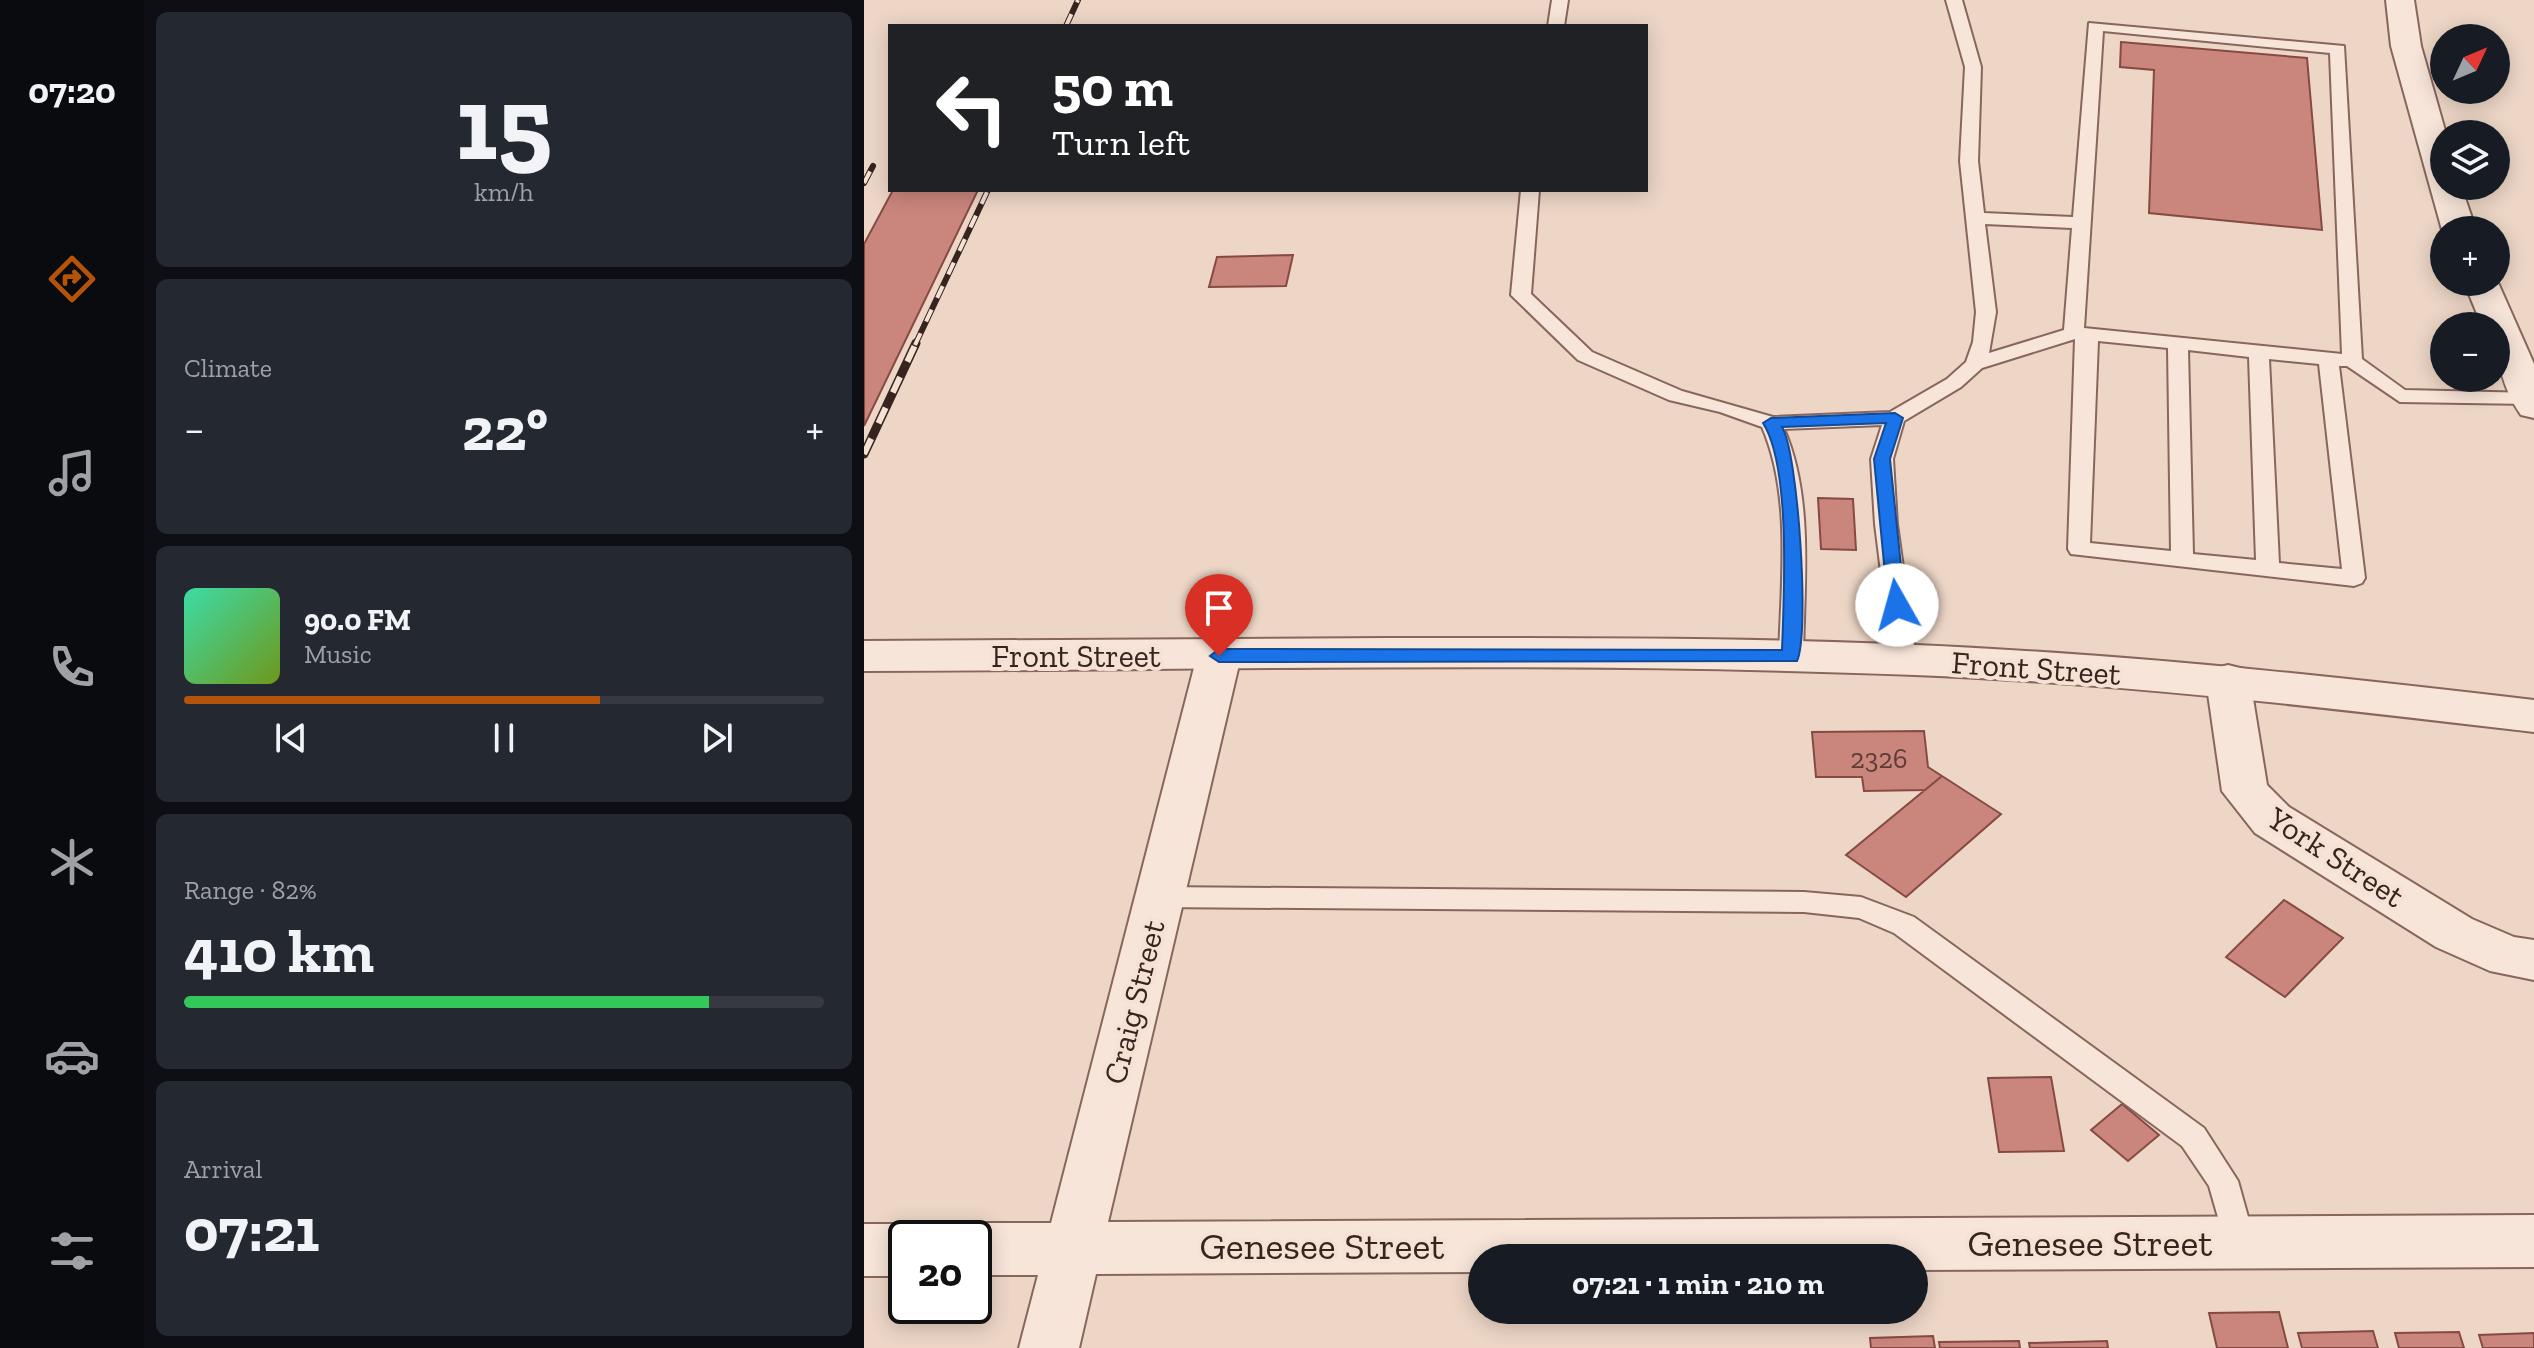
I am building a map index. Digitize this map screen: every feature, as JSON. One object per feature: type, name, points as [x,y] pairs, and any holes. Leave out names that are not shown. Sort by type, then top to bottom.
[{"type":"street","points":[[2400,0],[2406,46],[2430,131]]},
{"type":"street","points":[[2487,296],[2532,402]]},
{"type":"street","name":"Front Street","points":[[864,656],[1791,657],[1904,660],[2228,680],[2534,716]]},
{"type":"street","name":"Craig Street","points":[[1049,1348],[1219,656]]},
{"type":"street","name":"York Street","points":[[2228,680],[2245,791],[2272,820],[2454,933],[2508,957],[2534,960]]},
{"type":"street","name":"Genesee Street","points":[[992,1249],[2534,1241]]},
{"type":"street","points":[[864,1250],[888,1250]]},
{"type":"lane","points":[[1556,24],[1560,0]]},
{"type":"lane","points":[[1954,0],[1973,67],[1969,161],[1973,218],[1986,312],[1983,342],[1975,364]]},
{"type":"lane","points":[[2328,359],[2354,578],[2079,549],[2082,223],[2095,26],[2338,49],[2352,361]]},
{"type":"lane","points":[[1530,192],[1521,295],[1585,356],[1676,396],[1726,407],[1771,423],[1895,418],[1954,383],[1975,364],[2081,334],[2352,361],[2400,396],[2532,402]]},
{"type":"lane","points":[[1973,218],[2082,223]]},
{"type":"lane","points":[[2178,344],[2182,560]]},
{"type":"lane","points":[[2259,353],[2268,569]]},
{"type":"lane","points":[[1895,418],[1882,459],[1886,524],[1904,660]]},
{"type":"lane","points":[[1771,423],[1781,438],[1788,499],[1793,585],[1791,657]]},
{"type":"lane","points":[[1159,897],[1804,902],[1861,908],[1904,925],[2193,1137],[2223,1181],[2239,1242]]},
{"type":"building","points":[[2121,42],[2307,58],[2322,230],[2149,213],[2154,70],[2120,67]]},
{"type":"building","points":[[892,192],[977,192],[864,426],[864,244]]},
{"type":"building","points":[[1293,255],[1286,286],[1209,287],[1217,257]]},
{"type":"building","points":[[1818,498],[1853,499],[1856,550],[1821,549]]},
{"type":"building","points":[[1924,731],[1928,767],[1942,776],[1925,790],[1864,791],[1862,777],[1816,777],[1812,732]]},
{"type":"building","points":[[1942,776],[2001,814],[1906,897],[1846,855]]},
{"type":"building","points":[[2284,900],[2343,938],[2285,997],[2226,957]]},
{"type":"building","points":[[2051,1077],[2064,1151],[1999,1152],[1988,1078]]},
{"type":"building","points":[[2122,1104],[2159,1135],[2128,1161],[2091,1130]]},
{"type":"building","points":[[2279,1312],[2288,1348],[2217,1348],[2209,1313]]},
{"type":"building","points":[[2373,1331],[2378,1348],[2302,1348],[2298,1333]]},
{"type":"building","points":[[2459,1332],[2464,1348],[2399,1348],[2395,1333]]},
{"type":"building","points":[[2534,1333],[2534,1348],[2483,1348],[2479,1335]]},
{"type":"building","points":[[1933,1336],[1935,1348],[1871,1348],[1870,1338]]},
{"type":"building","points":[[2019,1341],[2020,1348],[1940,1348],[1939,1342]]},
{"type":"building","points":[[2107,1341],[2108,1348],[2030,1348],[2029,1343]]},
{"type":"railway","points":[[1067,24],[1078,0]]},
{"type":"railway","points":[[864,183],[873,166]]},
{"type":"railway","points":[[915,345],[987,192]]},
{"type":"railway","points":[[864,454],[916,343]]},
{"type":"route","points":[[1219,656],[1791,657],[1793,585],[1788,499],[1781,438],[1771,423],[1895,418],[1882,459],[1886,524],[1897,605]]}]
